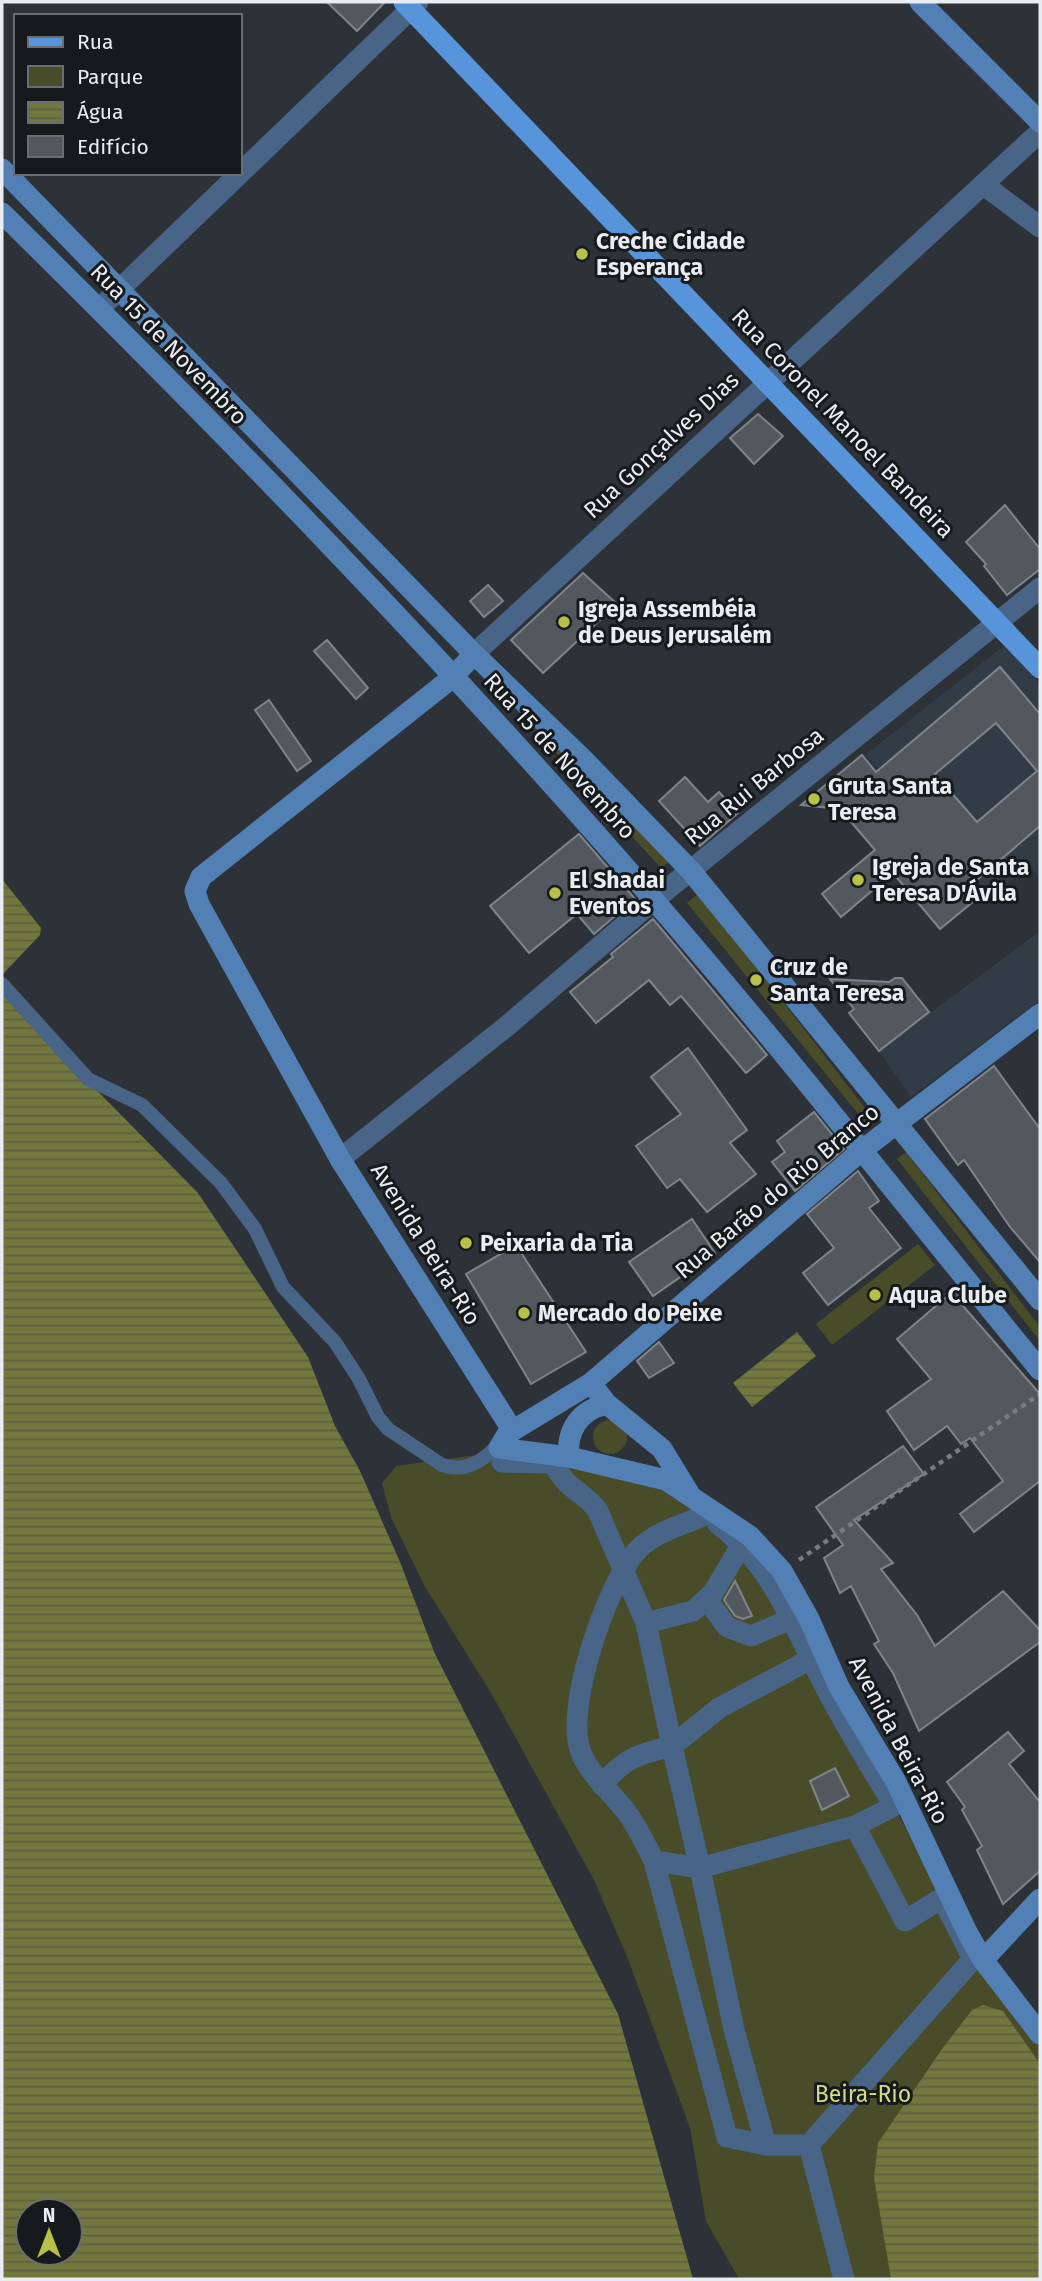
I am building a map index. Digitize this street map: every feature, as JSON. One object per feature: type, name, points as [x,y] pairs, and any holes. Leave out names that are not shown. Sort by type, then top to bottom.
[{"type":"main road","points":[[920,2],[1040,122]]},
{"type":"main road","name":"Rua Coronel Manoel Bandeira","points":[[411,4],[1040,668]]},
{"type":"main road","name":"Rua 15 de Novembro","points":[[2,169],[121,288],[474,654],[583,758],[691,871],[1040,1300]]},
{"type":"main road","name":"Rua 15 de Novembro","points":[[2,213],[99,309],[453,677],[654,900],[1040,1370]]},
{"type":"main road","points":[[453,677],[474,654]]},
{"type":"main road","name":"Avenida Beira-Rio","points":[[453,677],[201,877],[195,891],[199,904],[340,1159],[504,1446],[503,1451],[666,1480],[750,1536],[782,1571],[809,1619],[839,1687],[896,1782],[978,1959],[1040,2034]]},
{"type":"main road","name":"Rua Barão do Rio Branco","points":[[504,1446],[591,1383],[861,1151],[1040,1014]]},
{"type":"main road","name":"Avenida Beira-Rio","points":[[591,1383],[607,1404],[667,1455],[689,1493]]},
{"type":"main road","points":[[562,1461],[569,1436],[579,1418],[607,1404]]},
{"type":"main road","points":[[633,1472],[644,1455],[645,1434]]},
{"type":"main road","points":[[978,1959],[1040,1899]]},
{"type":"street","points":[[242,170],[411,4]]},
{"type":"street","name":"Rua Gonçalves Dias","points":[[474,654],[1040,132]]},
{"type":"street","points":[[99,309],[236,175]]},
{"type":"street","points":[[984,185],[1040,227]]},
{"type":"street","name":"Rua Rui Barbosa","points":[[340,1159],[508,1026],[654,900],[1040,588]]},
{"type":"street","points":[[654,1861],[700,1868],[855,1826],[894,1806],[811,1659],[772,1581],[742,1544],[658,1486],[628,1476],[562,1461],[562,1480],[590,1500],[598,1511],[646,1623],[700,1868],[734,2031],[766,2145]]},
{"type":"street","points":[[703,1516],[656,1536],[635,1552],[622,1572],[584,1674],[577,1710],[577,1741],[587,1764],[638,1829],[654,1861],[727,2137],[766,2145],[809,2145],[978,1959]]},
{"type":"street","points":[[646,1623],[693,1611],[713,1593],[742,1544]]},
{"type":"street","points":[[712,1606],[727,1627],[751,1636],[791,1619]]},
{"type":"street","points":[[602,1785],[616,1767],[636,1755],[672,1746],[719,1708],[811,1659]]},
{"type":"street","points":[[855,1826],[905,1921],[942,1898],[978,1959],[1040,2045]]},
{"type":"street","points":[[809,2145],[844,2279]]},
{"type":"lane","points":[[2,984],[88,1079],[142,1105],[221,1183],[255,1229],[283,1287],[335,1342],[388,1429],[442,1465],[452,1468],[472,1465],[504,1446]]},
{"type":"path","points":[[782,1571],[1040,1394]]},
{"type":"shaded area","points":[[1004,646],[1040,684],[1040,879],[1030,865],[991,897],[914,803],[865,755]]},
{"type":"shaded area","points":[[1040,931],[1040,1000],[911,1097],[879,1051]]},
{"type":"green space","points":[[478,667],[670,861],[661,868]]},
{"type":"green space","points":[[699,893],[875,1121],[868,1126],[687,903]]},
{"type":"green space","points":[[906,1152],[1040,1327],[1040,1341],[897,1159]]},
{"type":"green space","name":"Aqua Clube","points":[[918,1244],[935,1265],[832,1345],[816,1324]]},
{"type":"green space","points":[[610,1420],[622,1425],[627,1437],[622,1449],[610,1454],[598,1449],[593,1437],[598,1425]]},
{"type":"green space","name":"Beira-Rio","points":[[492,1453],[631,1462],[742,1544],[894,1806],[934,1882],[1040,2022],[1040,2279],[739,2279],[706,2221],[690,2128],[628,1959],[594,1880],[491,1693],[424,1585],[391,1517],[382,1483],[396,1466]]},
{"type":"water","points":[[2,879],[41,928],[40,935],[2,975]]},
{"type":"water","points":[[2,994],[198,1193],[308,1357],[335,1426],[360,1471],[400,1562],[435,1654],[618,2014],[693,2279],[2,2279]]},
{"type":"water","points":[[797,1332],[816,1356],[752,1407],[733,1383]]},
{"type":"water","points":[[983,2005],[1003,2011],[1040,2064],[1040,2279],[891,2279],[874,2178],[878,2143],[942,2049],[972,2010]]},
{"type":"building","points":[[327,2],[385,2],[357,31]]},
{"type":"building","points":[[758,414],[783,436],[754,464],[730,438]]},
{"type":"building","points":[[1005,505],[1040,549],[1040,569],[1007,595],[984,566],[986,564],[966,542]]},
{"type":"building","name":"Igreja Assembéia de Deus Jerusalém","points":[[583,573],[617,604],[543,673],[511,640]]},
{"type":"building","points":[[488,585],[503,601],[484,617],[470,601]]},
{"type":"building","points":[[327,640],[368,688],[356,699],[314,651]]},
{"type":"building","points":[[1000,667],[1040,714],[1040,826],[971,885],[980,896],[940,929],[893,873],[841,917],[822,894],[875,850],[840,809],[801,805],[862,755],[876,772]],"holes":[[[996,723],[1037,771],[977,822],[935,774]]]},
{"type":"building","points":[[269,700],[311,761],[297,771],[255,710]]},
{"type":"building","points":[[685,777],[708,802],[719,792],[738,813],[700,846],[659,801]]},
{"type":"building","name":"El Shadai Eventos","points":[[579,834],[635,899],[594,934],[577,914],[529,953],[490,906]]},
{"type":"building","points":[[653,919],[767,1055],[746,1073],[681,996],[670,1005],[649,980],[596,1023],[570,992],[613,957],[611,954]]},
{"type":"building","points":[[902,978],[929,1012],[879,1051],[849,1013],[854,1009],[830,979],[889,982]]},
{"type":"building","points":[[688,1048],[747,1130],[730,1143],[756,1174],[707,1212],[680,1179],[667,1188],[636,1146],[681,1114],[651,1077]]},
{"type":"building","points":[[994,1066],[1040,1129],[1040,1262],[1010,1227],[964,1160],[958,1165],[925,1119]]},
{"type":"building","points":[[814,1112],[844,1149],[795,1191],[772,1162],[785,1152],[777,1141]]},
{"type":"building","points":[[858,1171],[879,1201],[869,1208],[901,1248],[828,1305],[803,1273],[834,1248],[807,1214]]},
{"type":"building","points":[[692,1219],[715,1253],[653,1296],[629,1262]]},
{"type":"building","name":"Mercado do Peixe","points":[[516,1245],[586,1352],[531,1384],[466,1274]]},
{"type":"building","points":[[956,1289],[967,1303],[963,1306],[1040,1394],[1040,1481],[974,1532],[960,1514],[1003,1481],[970,1438],[961,1444],[947,1426],[914,1450],[887,1411],[931,1379],[897,1339]]},
{"type":"building","points":[[659,1342],[674,1363],[649,1378],[637,1361]]},
{"type":"building","points":[[903,1446],[924,1474],[854,1520],[893,1563],[881,1569],[917,1615],[935,1646],[1003,1591],[1040,1630],[1040,1642],[919,1731],[893,1673],[874,1644],[879,1641],[851,1586],[840,1593],[824,1558],[843,1545],[816,1507]]},
{"type":"building","points":[[735,1581],[752,1616],[743,1619],[735,1616],[724,1600]]},
{"type":"building","points":[[1008,1732],[1024,1751],[1009,1764],[1040,1802],[1040,1871],[1003,1904],[977,1850],[982,1846],[962,1810],[965,1807],[947,1782]]},
{"type":"building","points":[[835,1768],[849,1796],[822,1810],[810,1781]]},
{"type":"place","name":"Creche Cidade Esperança","points":[[582,254]]},
{"type":"place","name":"Igreja Assembéia de Deus Jerusalém","points":[[564,622]]},
{"type":"place","name":"Gruta Santa Teresa","points":[[814,799]]},
{"type":"place","name":"Igreja de Santa Teresa D'Ávila","points":[[858,880]]},
{"type":"place","name":"El Shadai Eventos","points":[[555,893]]},
{"type":"place","name":"Cruz de Santa Teresa","points":[[756,980]]},
{"type":"place","name":"Peixaria da Tia","points":[[466,1243]]},
{"type":"place","name":"Aqua Clube","points":[[875,1295]]},
{"type":"place","name":"Mercado do Peixe","points":[[524,1313]]}]
